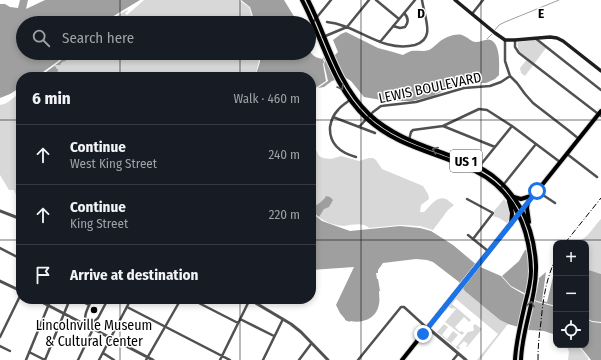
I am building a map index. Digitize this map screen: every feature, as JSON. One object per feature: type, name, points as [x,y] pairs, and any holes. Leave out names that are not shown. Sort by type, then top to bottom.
[{"type":"main road","name":"US 1","points":[[302,0],[310,16]]},
{"type":"main road","name":"US 1","points":[[308,0],[346,85],[354,97],[370,114],[382,125],[395,133],[409,140],[479,167],[492,175],[503,185],[522,210],[529,226],[535,250],[536,273],[522,342],[521,360]]},
{"type":"main road","points":[[454,0],[503,39],[515,40],[550,37],[560,39],[601,71]]},
{"type":"main road","name":"US 1","points":[[316,29],[337,81],[350,100],[366,118],[386,134],[407,144],[476,171],[500,189],[518,214],[527,237],[531,272],[530,285],[517,341],[515,360]]},
{"type":"main road","points":[[402,360],[578,139],[600,114]]},
{"type":"main road","points":[[513,197],[521,199],[534,195]]},
{"type":"main road","points":[[507,197],[512,213],[510,224]]},
{"type":"main road","points":[[528,202],[527,208],[529,226]]},
{"type":"main road","points":[[510,224],[517,224],[523,228]]},
{"type":"main road","points":[[516,348],[521,349]]},
{"type":"street","points":[[317,18],[332,0]]},
{"type":"street","points":[[320,38],[347,27],[369,0]]},
{"type":"street","points":[[376,0],[399,19]]},
{"type":"street","points":[[380,42],[414,0]]},
{"type":"street","points":[[327,22],[347,27],[380,42],[391,45],[400,47],[419,44],[427,36],[428,31],[422,0]]},
{"type":"street","points":[[472,14],[483,0]]},
{"type":"street","points":[[393,26],[400,28],[407,25],[408,20],[404,14]]},
{"type":"street","points":[[535,38],[601,90]]},
{"type":"street","points":[[503,39],[505,61],[510,76],[533,103],[578,139]]},
{"type":"street","points":[[515,40],[515,47],[518,53],[600,114]]},
{"type":"street","name":"LEWIS BOULEVARD","points":[[359,127],[370,114],[381,106],[416,102],[464,88],[490,86],[501,82],[510,76]]},
{"type":"street","points":[[350,100],[338,110],[333,117],[330,130],[333,143],[341,151],[356,157]]},
{"type":"street","points":[[407,144],[413,130],[443,126],[482,109],[489,111],[512,126],[560,162]]},
{"type":"street","points":[[333,117],[375,133]]},
{"type":"street","points":[[443,126],[495,147]]},
{"type":"street","points":[[476,171],[512,126]]},
{"type":"street","points":[[500,189],[536,144]]},
{"type":"street","points":[[567,153],[597,177]]},
{"type":"street","points":[[537,191],[555,203]]},
{"type":"street","points":[[467,200],[493,213],[473,239]]},
{"type":"street","points":[[0,211],[16,217]]},
{"type":"street","points":[[468,235],[489,251]]},
{"type":"street","points":[[0,248],[16,256]]},
{"type":"street","points":[[0,281],[16,290]]},
{"type":"street","points":[[0,337],[16,303]]},
{"type":"street","points":[[29,352],[45,360],[68,304]]},
{"type":"street","points":[[88,326],[98,318],[105,304]]},
{"type":"street","points":[[99,360],[128,304]]},
{"type":"street","points":[[147,359],[178,304]]},
{"type":"street","points":[[201,304],[238,323]]},
{"type":"street","points":[[220,360],[247,304]]},
{"type":"street","points":[[258,304],[283,318],[296,328],[328,360]]},
{"type":"street","points":[[26,360],[48,305],[147,359],[153,360]]},
{"type":"street","points":[[88,326],[85,316],[89,305]]},
{"type":"street","points":[[127,307],[230,360]]},
{"type":"street","points":[[358,360],[401,307],[404,307],[466,360]]},
{"type":"street","points":[[263,360],[283,318]]},
{"type":"street","points":[[240,319],[274,336]]},
{"type":"street","points":[[78,360],[93,329]]},
{"type":"street","points":[[299,360],[312,344]]},
{"type":"street","points":[[0,346],[10,351]]},
{"type":"street","points":[[103,353],[114,360]]},
{"type":"street","points":[[453,360],[458,354]]},
{"type":"shaded area","points":[[20,0],[28,0],[26,9],[45,0],[140,0],[114,16],[16,16],[16,60],[59,60],[43,72],[16,72],[16,90],[0,98],[0,4],[18,8]]},
{"type":"shaded area","points":[[144,0],[239,0],[249,7],[252,16],[117,16],[127,10],[128,11],[125,13],[127,15]]},
{"type":"shaded area","points":[[241,0],[284,0],[294,16],[253,16],[250,7]]},
{"type":"shaded area","points":[[346,32],[378,48],[403,55],[411,51],[429,50],[449,36],[462,35],[474,42],[491,40],[498,51],[499,75],[495,79],[486,83],[467,83],[458,85],[432,96],[412,101],[387,101],[364,97],[351,81],[343,78],[334,56],[338,52],[333,40]]},
{"type":"shaded area","points":[[535,40],[546,48],[525,76],[521,73],[520,68],[528,58],[519,50],[518,42]]},
{"type":"shaded area","points":[[316,57],[323,59],[326,81],[316,88],[316,72],[257,72],[260,60],[316,60]]},
{"type":"shaded area","points":[[326,57],[335,80],[324,87],[318,88],[328,81],[324,64],[325,61],[322,58]]},
{"type":"shaded area","points":[[61,60],[65,60],[66,61],[62,62],[60,65],[55,65]]},
{"type":"shaded area","points":[[66,60],[258,60],[256,72],[57,72],[55,65]]},
{"type":"shaded area","points":[[55,65],[58,70],[58,72],[46,72]]},
{"type":"shaded area","points":[[16,96],[16,195],[14,190],[9,190],[0,175],[0,105],[6,103]]},
{"type":"shaded area","points":[[316,150],[319,156],[323,158],[331,159],[341,156],[359,161],[373,158],[382,169],[423,186],[429,199],[421,205],[420,212],[424,212],[436,200],[442,198],[454,205],[448,210],[433,230],[420,226],[400,225],[369,228],[361,224],[341,226],[321,219],[319,217],[326,198],[316,206]]},
{"type":"shaded area","points":[[326,196],[330,197],[333,200],[329,207],[324,209],[319,217],[316,215],[316,205]]},
{"type":"shaded area","points":[[504,199],[510,211],[507,223],[493,216],[495,213],[494,211]]},
{"type":"shaded area","points":[[316,216],[322,221],[350,231],[400,226],[420,228],[431,231],[453,245],[478,266],[501,276],[511,287],[537,302],[553,306],[553,334],[544,331],[529,330],[500,320],[465,291],[459,282],[433,262],[427,260],[416,259],[383,263],[378,270],[378,273],[376,273],[380,291],[378,309],[369,319],[360,322],[350,322],[345,320],[336,305],[354,267],[316,270]]},
{"type":"shaded area","points":[[601,219],[601,274],[589,270],[589,240],[581,240]]},
{"type":"shaded area","points":[[528,249],[529,272],[526,294],[511,286],[502,276],[519,261],[525,250]]},
{"type":"shaded area","points":[[589,270],[601,274],[601,322],[589,320]]},
{"type":"shaded area","points":[[546,272],[542,301],[547,302],[553,277],[553,305],[533,299],[539,278]]},
{"type":"shaded area","points":[[463,288],[500,320],[508,324],[480,360],[477,360],[498,334],[456,299],[452,304],[471,320],[469,322],[464,317],[455,327],[460,332],[462,331],[464,333],[462,335],[445,322],[456,309],[449,307],[445,311]]},
{"type":"shaded area","points":[[589,320],[601,323],[601,360],[591,360],[581,348],[589,348]]},
{"type":"shaded area","points":[[444,324],[448,327],[442,335],[447,339],[453,331],[458,335],[451,343],[456,347],[468,332],[474,330],[473,326],[475,324],[482,329],[467,347],[466,346],[468,344],[464,341],[459,346],[459,350],[433,329],[437,332]]},
{"type":"shaded area","points":[[567,348],[579,348],[588,360],[568,360],[569,352]]},
{"type":"pier","points":[[531,272],[528,294],[532,297],[536,276],[539,275],[539,280],[528,331],[518,328]]},
{"type":"waterway","points":[[495,30],[499,25],[505,22],[559,0]]},
{"type":"waterway","points":[[487,39],[492,34]]},
{"type":"railway","points":[[567,240],[601,198]]},
{"type":"railway","points":[[538,360],[539,336],[544,297],[547,281],[553,266]]},
{"type":"place","name":"Lincolnville Museum & Cultural Center","points":[[94,310]]},
{"type":"route","points":[[423,334],[537,191]]}]
